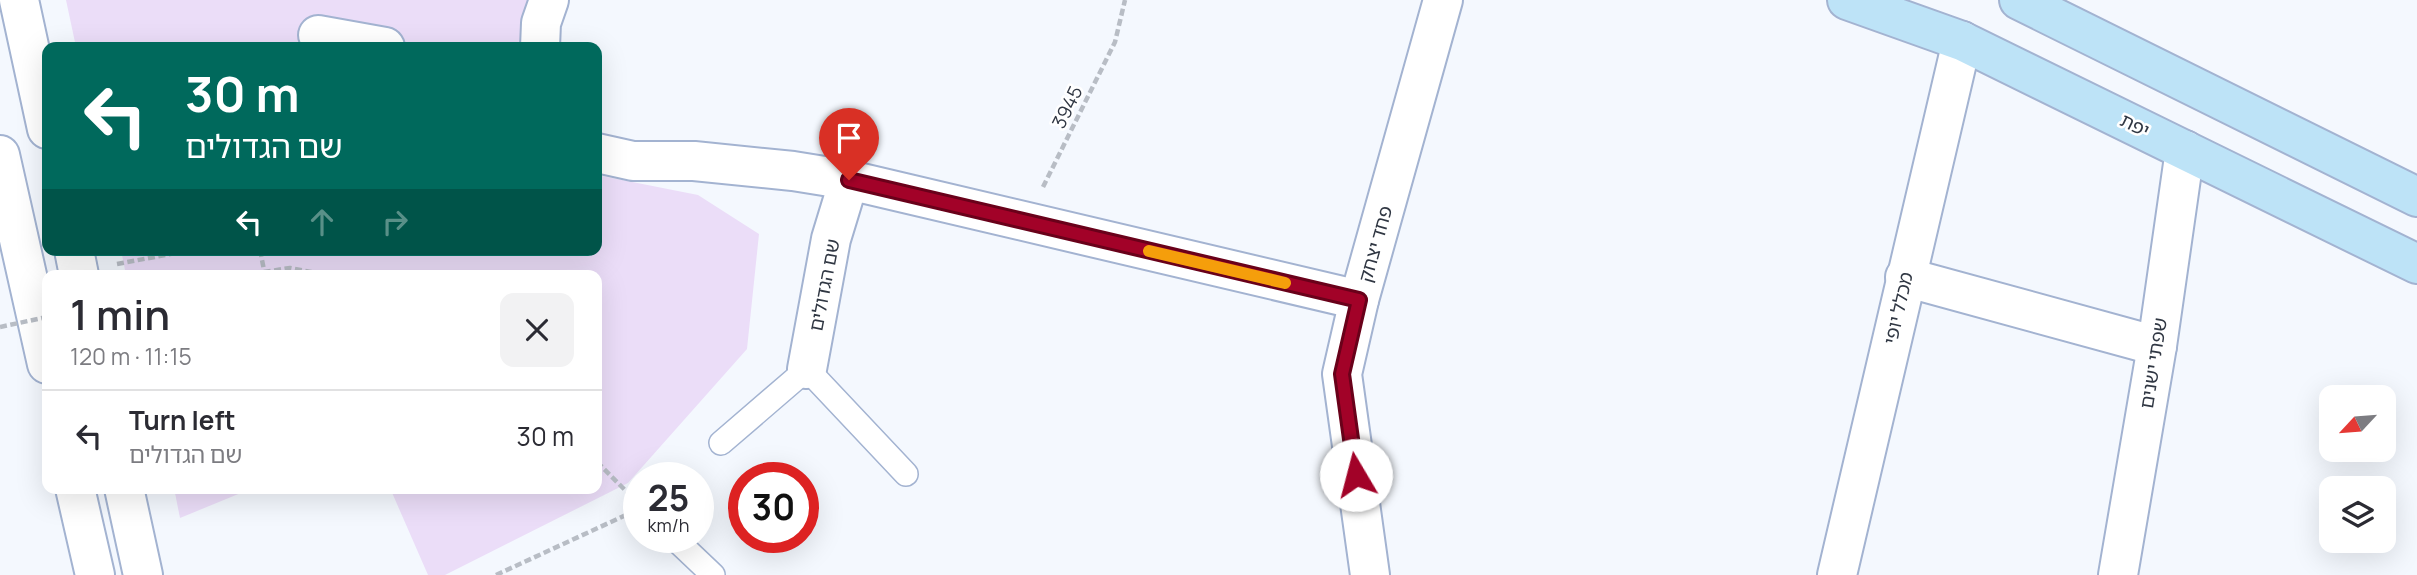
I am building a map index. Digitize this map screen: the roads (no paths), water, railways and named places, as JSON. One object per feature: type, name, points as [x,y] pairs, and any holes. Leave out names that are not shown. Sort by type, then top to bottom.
[{"type":"street","points":[[19,0],[42,106]]},
{"type":"street","points":[[540,42],[541,23],[549,0]]},
{"type":"street","name":"פחד יצחק","points":[[1370,575],[1342,374],[1359,300],[1443,0]]},
{"type":"street","name":"יפת","points":[[1847,0],[1962,41],[2417,264]]},
{"type":"street","points":[[2019,0],[2417,197]]},
{"type":"street","points":[[318,35],[357,42]]},
{"type":"street","name":"מכלל יופי","points":[[1837,575],[1962,41]]},
{"type":"street","name":"שפתי ישנים","points":[[2118,575],[2157,346],[2185,150]]},
{"type":"street","points":[[602,154],[633,161],[694,161],[793,171],[849,180],[1359,300]]},
{"type":"street","points":[[0,155],[42,342]]},
{"type":"street","name":"שם הגדולים","points":[[807,369],[831,239],[849,180]]},
{"type":"street","points":[[1905,277],[2157,346]]},
{"type":"street","points":[[76,494],[95,575]]},
{"type":"street","points":[[125,494],[143,575]]},
{"type":"lane","points":[[721,443],[807,369],[906,474]]},
{"type":"lane","points":[[690,553],[713,575]]}]
